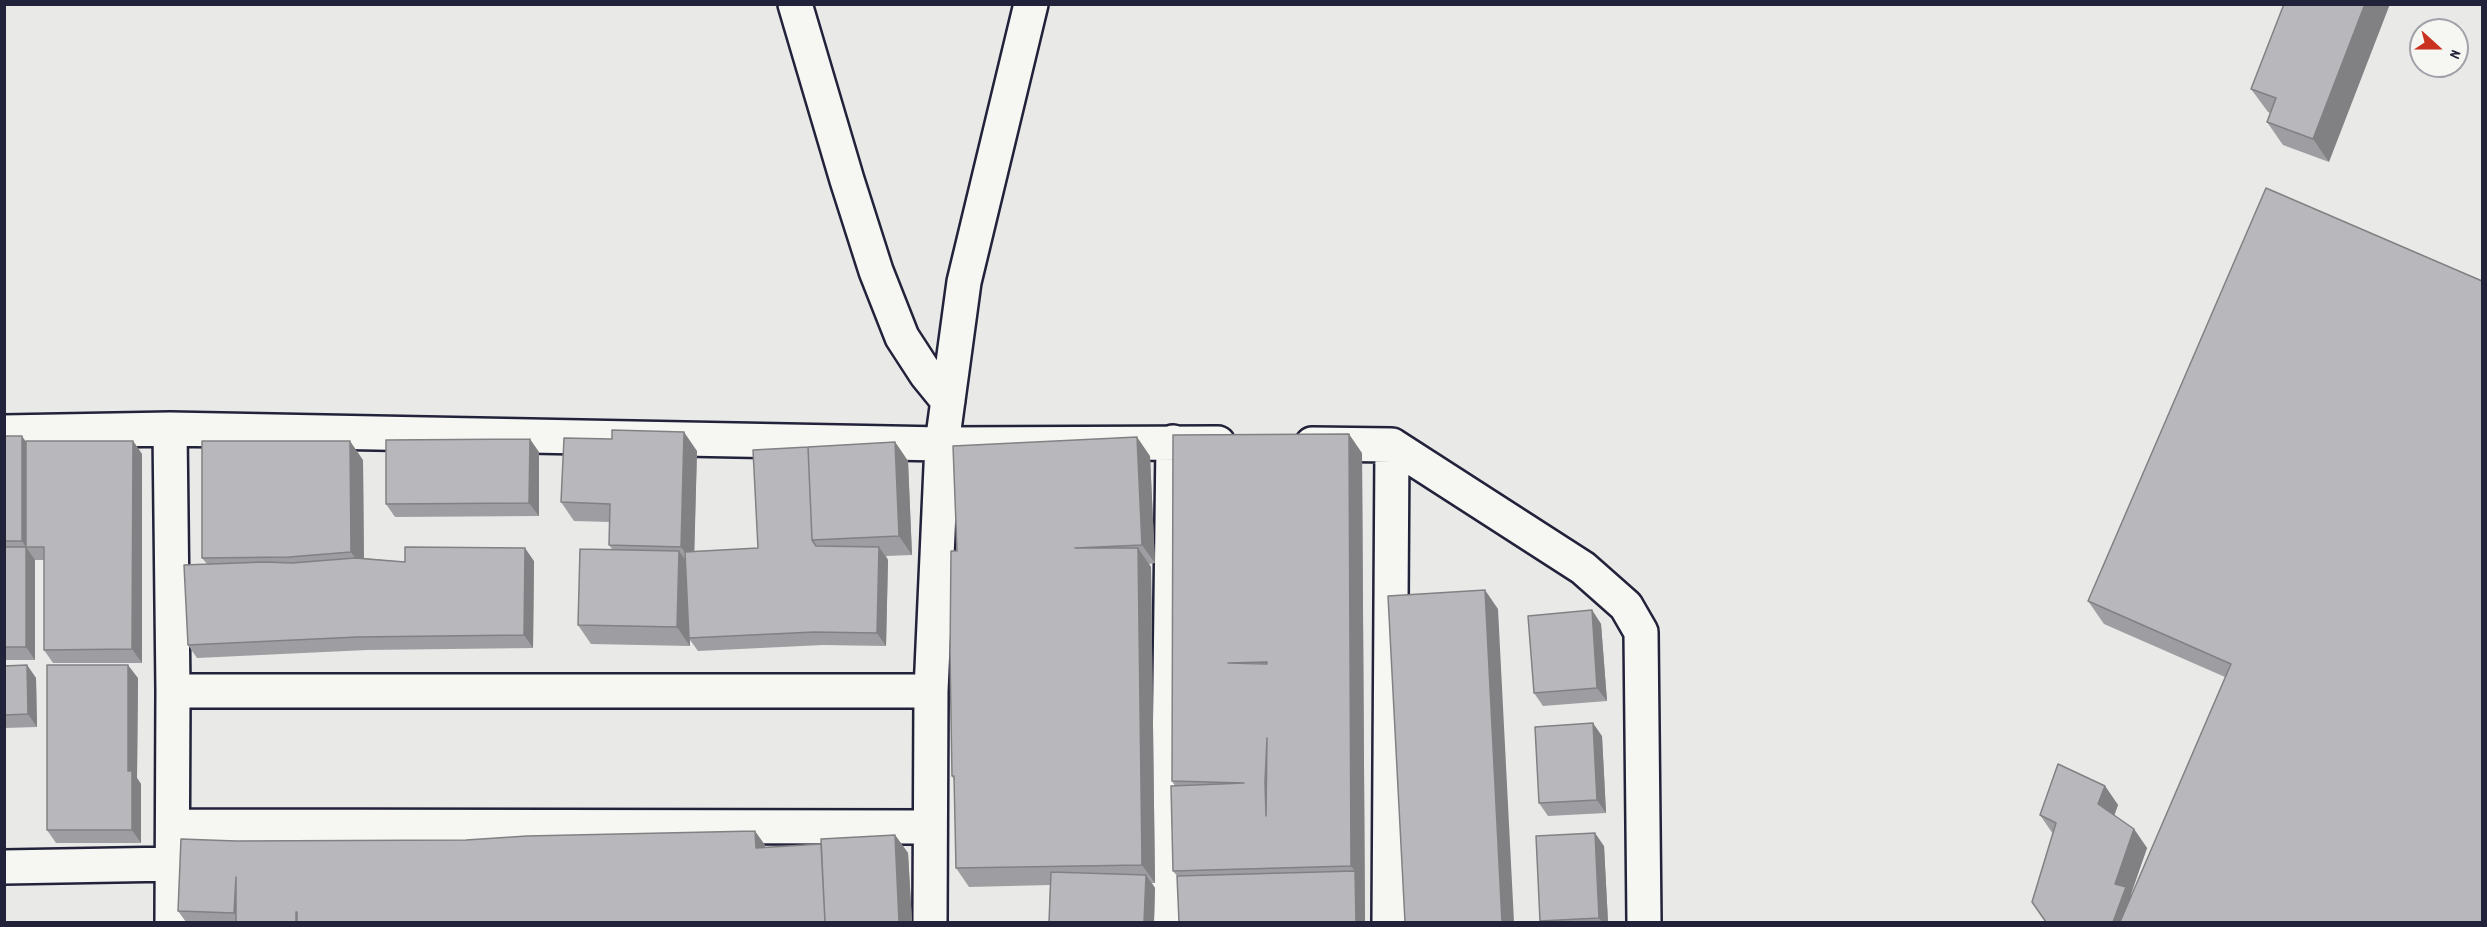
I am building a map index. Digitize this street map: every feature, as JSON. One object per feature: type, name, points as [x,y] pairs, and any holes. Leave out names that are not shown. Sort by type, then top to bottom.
[{"type":"street","points":[[795,4],[876,271],[902,337],[926,374],[948,401]]},
{"type":"street","points":[[930,922],[931,691],[942,444],[964,282],[1031,4]]},
{"type":"street","points":[[170,429],[173,691],[172,922]]},
{"type":"street","points":[[4,432],[170,429],[942,444],[1253,443]]},
{"type":"street","points":[[1167,922],[1173,442]]},
{"type":"street","points":[[1288,444],[1392,445],[1583,568],[1626,606],[1641,632],[1644,922]]},
{"type":"street","points":[[1389,922],[1392,445]]},
{"type":"street","points":[[173,691],[931,691]]},
{"type":"street","points":[[173,826],[930,827]]},
{"type":"street","points":[[4,867],[173,864]]},
{"type":"building","points":[[2284,4],[2365,4],[2313,139],[2267,122],[2276,98],[2251,89]]},
{"type":"building","points":[[2266,188],[2482,281],[2482,922],[2120,922],[2231,664],[2088,601]]},
{"type":"building","points":[[612,430],[684,432],[681,547],[609,545],[610,504],[561,502],[564,438],[612,439]]},
{"type":"building","points":[[1349,434],[1351,866],[1173,871],[1171,786],[1244,783],[1172,781],[1173,435]],"holes":[[[1267,662],[1267,664],[1228,663]],[[1267,738],[1266,816],[1265,782]]]},
{"type":"building","points":[[4,436],[22,436],[22,541],[4,541]]},
{"type":"building","points":[[1137,437],[1142,545],[1075,548],[1138,548],[1142,865],[956,868],[950,654],[951,551],[957,551],[953,446]]},
{"type":"building","points":[[530,439],[529,503],[386,504],[386,440]]},
{"type":"building","points":[[26,441],[133,441],[132,649],[44,650],[44,547],[26,547]]},
{"type":"building","points":[[202,441],[350,441],[351,552],[289,557],[202,558]]},
{"type":"building","points":[[895,442],[899,536],[812,540],[808,447]]},
{"type":"building","points":[[808,447],[812,540],[816,546],[879,547],[877,633],[814,632],[689,638],[685,552],[758,548],[753,450]]},
{"type":"building","points":[[4,547],[26,547],[26,647],[4,647]]},
{"type":"building","points":[[405,547],[525,548],[524,635],[357,637],[188,645],[184,565],[292,563],[355,558],[405,562]]},
{"type":"building","points":[[580,549],[679,551],[677,627],[578,625]]},
{"type":"building","points":[[1485,590],[1502,922],[1405,922],[1388,596]]},
{"type":"building","points":[[1592,610],[1597,688],[1534,693],[1528,616]]},
{"type":"building","points":[[27,665],[28,714],[4,715],[4,666]]},
{"type":"building","points":[[47,665],[128,665],[128,771],[132,771],[132,830],[47,830]]},
{"type":"building","points":[[1593,723],[1597,800],[1539,803],[1535,727]]},
{"type":"building","points":[[2058,764],[2105,786],[2098,804],[2134,829],[2115,884],[2126,887],[2113,922],[2046,922],[2032,902],[2056,823],[2040,815]]},
{"type":"building","points":[[755,831],[756,848],[821,844],[825,922],[297,922],[296,912],[296,922],[236,922],[236,877],[234,913],[178,911],[181,839],[236,841],[466,840],[527,836]]},
{"type":"building","points":[[1595,833],[1599,918],[1540,921],[1536,836]]},
{"type":"building","points":[[895,835],[899,922],[825,922],[821,839]]},
{"type":"building","points":[[1355,871],[1356,922],[1179,922],[1177,876]]},
{"type":"building","points":[[1051,872],[1146,875],[1144,922],[1049,922]]}]
